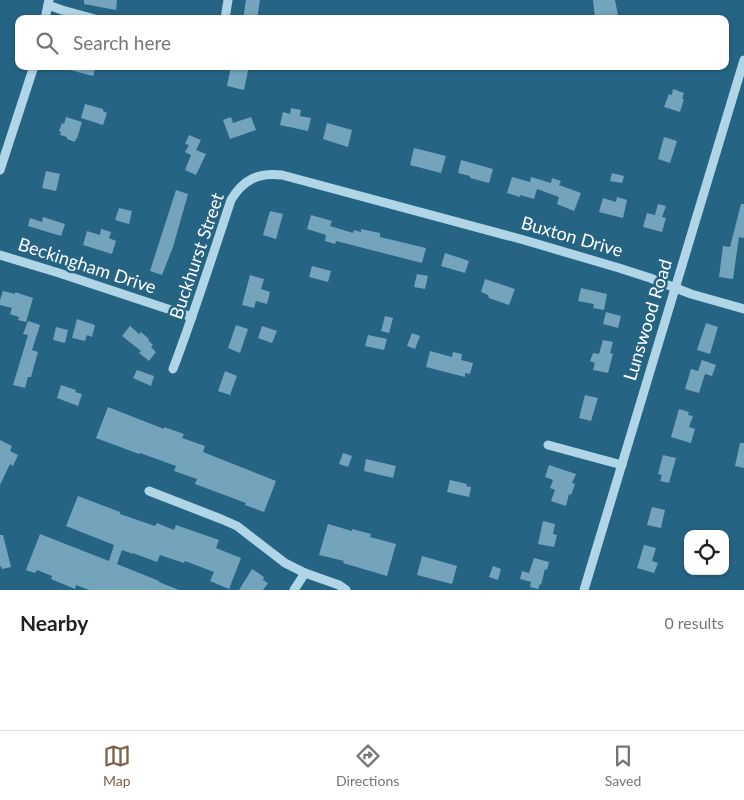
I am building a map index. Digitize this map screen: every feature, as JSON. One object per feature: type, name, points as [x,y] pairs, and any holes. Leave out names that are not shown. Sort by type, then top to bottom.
[{"type":"street","points":[[226,15],[228,0]]},
{"type":"street","points":[[46,15],[48,2],[62,10],[80,15]]},
{"type":"street","name":"Lunswood Road","points":[[584,590],[744,60]]},
{"type":"street","points":[[0,170],[33,70]]},
{"type":"street","name":"Buckhurst Street","points":[[173,370],[230,200],[243,184],[254,178],[272,174],[282,175],[388,204]]},
{"type":"street","name":"Buxton Drive","points":[[388,204],[524,240],[619,268],[691,294],[744,309]]},
{"type":"street","name":"Beckingham Drive","points":[[0,255],[192,317]]},
{"type":"street","points":[[548,445],[622,465]]},
{"type":"street","points":[[149,491],[236,526],[285,563],[305,573],[339,585],[346,590]]},
{"type":"street","points":[[294,590],[305,573]]},
{"type":"building","points":[[84,0],[117,0],[116,10],[84,4]]},
{"type":"building","points":[[246,0],[260,0],[258,15],[244,15]]},
{"type":"building","points":[[593,0],[615,0],[618,15],[595,15]]},
{"type":"building","points":[[70,70],[95,70],[93,76]]},
{"type":"building","points":[[230,70],[248,70],[244,90],[227,86]]},
{"type":"building","points":[[673,89],[684,93],[680,112],[664,107],[669,94],[672,95]]},
{"type":"building","points":[[85,104],[103,109],[107,113],[103,125],[81,118]]},
{"type":"building","points":[[291,108],[301,110],[300,116],[311,118],[308,131],[280,125],[283,112],[290,114]]},
{"type":"building","points":[[66,117],[82,122],[75,142],[60,135],[61,132],[59,131]]},
{"type":"building","points":[[231,117],[233,123],[251,117],[256,130],[230,139],[223,120]]},
{"type":"building","points":[[327,123],[352,130],[348,147],[323,139]]},
{"type":"building","points":[[189,135],[201,140],[196,150],[206,154],[196,175],[185,170],[191,155],[185,152],[189,145],[185,144]]},
{"type":"building","points":[[664,137],[677,141],[670,163],[658,159]]},
{"type":"building","points":[[414,148],[446,156],[441,173],[410,165]]},
{"type":"building","points":[[461,160],[493,169],[489,183],[458,173]]},
{"type":"building","points":[[46,171],[60,174],[56,191],[42,188]]},
{"type":"building","points":[[612,173],[624,176],[622,183],[610,181]]},
{"type":"building","points":[[512,177],[530,182],[531,177],[551,183],[552,178],[561,181],[559,185],[581,193],[574,211],[557,204],[559,197],[537,189],[534,199],[507,193]]},
{"type":"building","points":[[176,190],[188,194],[173,247],[162,275],[150,271]]},
{"type":"building","points":[[617,197],[627,200],[623,218],[599,212],[603,198],[616,202]]},
{"type":"building","points":[[658,204],[666,206],[662,217],[666,218],[662,232],[643,227],[647,213],[655,215]]},
{"type":"building","points":[[741,204],[744,204],[744,238],[739,237],[733,279],[719,277],[723,246],[730,247]]},
{"type":"building","points":[[119,208],[132,211],[129,224],[115,220]]},
{"type":"building","points":[[270,211],[283,214],[276,239],[263,235]]},
{"type":"building","points":[[311,215],[332,221],[330,226],[353,233],[354,230],[361,232],[361,229],[380,233],[380,237],[426,248],[422,263],[336,241],[335,244],[325,241],[326,235],[307,229]]},
{"type":"building","points":[[43,217],[65,224],[61,236],[28,226],[30,218],[42,222]]},
{"type":"building","points":[[101,229],[111,232],[109,238],[116,241],[112,254],[83,245],[87,231],[100,235]]},
{"type":"building","points":[[445,253],[469,261],[465,273],[441,266]]},
{"type":"building","points":[[312,266],[331,271],[328,282],[309,277]]},
{"type":"building","points":[[417,274],[428,276],[425,289],[414,287]]},
{"type":"building","points":[[250,275],[264,279],[261,289],[270,292],[267,304],[256,301],[254,308],[242,305]]},
{"type":"building","points":[[485,279],[515,289],[509,305],[489,298],[488,295],[481,292]]},
{"type":"building","points":[[581,288],[607,294],[604,310],[593,308],[594,304],[578,301]]},
{"type":"building","points":[[3,291],[15,294],[15,292],[33,298],[26,322],[18,320],[19,317],[10,314],[12,308],[0,305]]},
{"type":"building","points":[[606,312],[621,316],[618,328],[603,324]]},
{"type":"building","points":[[385,316],[393,318],[389,333],[381,331]]},
{"type":"building","points":[[77,319],[95,325],[92,337],[87,335],[85,341],[72,338]]},
{"type":"building","points":[[28,321],[40,325],[32,350],[38,352],[31,377],[28,377],[25,388],[13,385],[28,335],[23,334]]},
{"type":"building","points":[[706,323],[718,327],[710,354],[697,350]]},
{"type":"building","points":[[236,325],[248,329],[240,353],[228,348]]},
{"type":"building","points":[[130,326],[139,334],[141,332],[153,345],[151,347],[156,352],[149,361],[139,353],[141,351],[122,336]]},
{"type":"building","points":[[262,326],[277,331],[272,343],[258,338]]},
{"type":"building","points":[[56,327],[68,330],[65,343],[53,340]]},
{"type":"building","points":[[412,333],[420,336],[415,349],[407,346]]},
{"type":"building","points":[[368,335],[387,339],[384,350],[365,346]]},
{"type":"building","points":[[603,340],[613,342],[610,353],[613,354],[608,373],[593,370],[595,363],[590,361],[593,353],[599,354]]},
{"type":"building","points":[[430,351],[452,357],[453,352],[462,354],[461,360],[473,363],[470,374],[465,373],[465,377],[426,367]]},
{"type":"building","points":[[702,360],[716,365],[712,376],[705,374],[699,393],[685,389],[691,369],[698,371]]},
{"type":"building","points":[[137,370],[154,376],[151,386],[133,378]]},
{"type":"building","points":[[225,371],[237,376],[230,395],[218,391]]},
{"type":"building","points":[[61,385],[82,394],[78,406],[57,398]]},
{"type":"building","points":[[585,395],[598,398],[591,421],[579,418]]},
{"type":"building","points":[[108,407],[164,429],[164,427],[184,434],[182,438],[205,446],[203,452],[276,481],[264,512],[245,505],[246,503],[195,484],[197,479],[174,471],[176,466],[96,438]]},
{"type":"building","points":[[679,409],[689,412],[688,415],[693,416],[689,427],[695,429],[691,443],[671,437]]},
{"type":"building","points":[[0,440],[12,446],[10,451],[18,455],[13,466],[10,464],[0,485]]},
{"type":"building","points":[[740,443],[744,443],[744,468],[735,466]]},
{"type":"building","points":[[343,453],[352,456],[348,467],[339,464]]},
{"type":"building","points":[[663,455],[676,458],[669,483],[660,481],[662,475],[658,474]]},
{"type":"building","points":[[366,459],[396,466],[393,478],[364,471]]},
{"type":"building","points":[[549,465],[576,474],[572,483],[575,484],[571,495],[569,494],[566,506],[551,501],[555,490],[550,488],[553,480],[545,477]]},
{"type":"building","points":[[450,480],[467,484],[466,486],[471,487],[469,497],[447,492]]},
{"type":"building","points":[[78,496],[120,512],[120,514],[155,526],[157,523],[174,530],[176,525],[219,540],[216,548],[241,558],[229,589],[210,581],[214,572],[185,561],[184,563],[160,555],[157,562],[122,550],[117,564],[179,590],[89,590],[76,585],[75,589],[51,579],[52,576],[37,570],[35,573],[26,570],[40,534],[109,561],[114,545],[66,526]]},
{"type":"building","points":[[652,507],[665,510],[661,528],[647,525]]},
{"type":"building","points":[[543,521],[555,524],[553,534],[557,535],[554,547],[538,544]]},
{"type":"building","points":[[328,524],[371,534],[370,537],[396,544],[387,576],[343,563],[344,561],[319,555]]},
{"type":"building","points":[[0,535],[3,535],[11,567],[2,569],[0,567]]},
{"type":"building","points":[[644,545],[656,548],[652,561],[658,563],[654,573],[637,568]]},
{"type":"building","points":[[422,556],[457,566],[452,584],[417,575]]},
{"type":"building","points":[[534,558],[549,562],[538,589],[530,587],[531,582],[520,579],[522,571],[529,573]]},
{"type":"building","points":[[493,566],[501,569],[498,580],[489,577]]},
{"type":"building","points":[[252,569],[264,577],[263,580],[268,583],[263,590],[239,590]]}]
